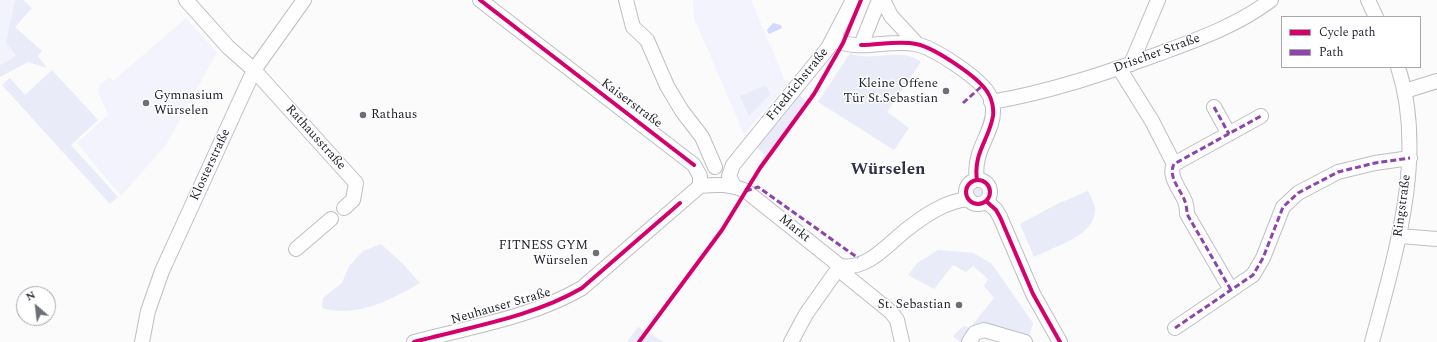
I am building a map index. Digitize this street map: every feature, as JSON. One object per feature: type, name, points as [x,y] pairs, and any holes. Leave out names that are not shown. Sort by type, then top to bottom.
[{"type":"street","points":[[186,0],[228,47],[254,70]]},
{"type":"street","name":"Klosterstraße","points":[[142,342],[148,311],[162,271],[254,70],[304,0]]},
{"type":"street","name":"Kaiserstraße","points":[[480,0],[694,165]]},
{"type":"street","points":[[626,0],[633,27],[647,40],[667,86],[682,111],[702,137],[715,167]]},
{"type":"street","name":"Friedrichstraße","points":[[733,165],[834,40],[854,0]]},
{"type":"street","points":[[861,45],[879,0]]},
{"type":"street","points":[[883,0],[891,16],[917,44],[936,53],[973,78],[988,93],[992,106],[992,118],[977,159],[977,180]]},
{"type":"street","points":[[1158,0],[1125,66],[1174,164]]},
{"type":"street","name":"Drischer Straße","points":[[992,106],[1125,66],[1219,31],[1258,10],[1271,0]]},
{"type":"street","points":[[1368,0],[1376,16]]},
{"type":"street","points":[[834,40],[843,43],[861,45],[917,44]]},
{"type":"street","name":"Ringstraße","points":[[1372,342],[1400,236],[1410,158],[1405,91],[1398,68]]},
{"type":"street","name":"Rathausstraße","points":[[254,70],[356,183],[353,200],[344,208]]},
{"type":"street","points":[[1405,91],[1437,81]]},
{"type":"street","points":[[1214,107],[1229,134]]},
{"type":"street","points":[[1231,290],[1187,214],[1185,200],[1172,175],[1172,170],[1174,164],[1262,116]]},
{"type":"street","points":[[1175,328],[1253,275],[1259,267],[1283,207],[1298,193],[1338,172],[1375,163],[1410,158]]},
{"type":"street","points":[[694,165],[715,167],[733,165]]},
{"type":"street","points":[[694,165],[700,176],[700,186]]},
{"type":"street","points":[[733,165],[728,176],[734,186]]},
{"type":"street","points":[[791,342],[806,314],[839,267],[855,265],[876,256],[906,230],[943,205],[959,200],[969,199],[979,204],[986,201],[990,195],[990,187],[984,181],[973,181],[967,188],[966,192],[969,199]]},
{"type":"street","name":"Markt","points":[[700,186],[718,184],[734,186],[746,191],[762,203],[891,312],[896,320],[902,342]]},
{"type":"street","name":"Neuhauser Straße","points":[[414,342],[552,304],[568,296],[582,288],[700,186]]},
{"type":"street","points":[[986,201],[996,210],[1000,217],[1033,294],[1056,341]]},
{"type":"street","points":[[296,249],[331,219]]},
{"type":"street","points":[[1400,236],[1437,239]]},
{"type":"street","points":[[969,342],[975,333],[984,330],[1025,342]]},
{"type":"shaded area","points":[[0,0],[15,0],[6,43],[16,56],[0,65]]},
{"type":"shaded area","points":[[15,0],[23,0],[32,8],[15,27],[42,51],[38,56],[47,68],[28,62],[0,77],[0,65],[16,56],[6,43]]},
{"type":"shaded area","points":[[693,0],[751,0],[787,85],[744,134],[694,18]]},
{"type":"shaded area","name":"Gymnasium Würselen","points":[[186,18],[217,52],[166,145],[121,196],[77,143],[108,115],[98,91],[100,83],[101,84],[110,77],[113,81]]},
{"type":"shaded area","points":[[850,53],[859,56],[905,55],[913,57],[921,62],[887,112],[909,128],[894,150],[818,102]]},
{"type":"shaded area","points":[[52,70],[98,120],[71,145],[118,197],[110,204],[2,85],[10,78],[25,95]]},
{"type":"shaded area","points":[[766,85],[770,94],[749,116],[740,96]]},
{"type":"shaded area","points":[[799,95],[806,101],[766,156],[756,147]]},
{"type":"shaded area","points":[[979,186],[983,188],[985,192],[983,196],[979,198],[975,196],[973,192],[975,188]]},
{"type":"shaded area","points":[[1088,191],[1095,209],[1089,226],[1062,245],[1034,257],[1020,224],[1057,204]]},
{"type":"shaded area","points":[[381,244],[402,263],[420,283],[373,306],[348,311],[322,308],[323,298],[342,283],[349,266],[363,251]]},
{"type":"shaded area","points":[[938,250],[973,253],[992,264],[1033,323],[1029,339],[984,328],[966,342],[960,342],[953,336],[963,326],[970,328],[994,298],[984,286],[988,279],[973,266],[966,272],[953,265],[934,289],[908,275],[917,263]]},
{"type":"shaded area","points":[[638,327],[664,342],[627,342]]},
{"type":"water","points":[[773,23],[781,25],[782,28],[769,34],[767,30]]},
{"type":"marked path","points":[[963,103],[982,86]]},
{"type":"marked path","points":[[1214,107],[1229,134]]},
{"type":"marked path","points":[[1231,290],[1187,214],[1185,201],[1172,173],[1174,164],[1261,116]]},
{"type":"marked path","points":[[1175,328],[1253,275],[1263,258],[1283,207],[1298,193],[1338,172],[1375,163],[1410,158]]},
{"type":"marked path","points":[[746,191],[758,187],[858,258]]},
{"type":"cycle path","points":[[480,0],[694,165]]},
{"type":"cycle path","points":[[639,342],[722,230],[760,168],[814,94],[843,43],[861,0]]},
{"type":"cycle path","points":[[861,45],[903,42],[924,46],[966,71],[983,86],[991,98],[993,116],[991,125],[979,154],[976,170],[977,180]]},
{"type":"cycle path","points":[[978,180],[987,183],[990,192],[987,201],[978,204],[969,201],[966,192],[969,183],[978,180]]},
{"type":"cycle path","points":[[986,201],[996,210],[1000,217],[1033,294],[1060,342]]},
{"type":"cycle path","points":[[414,342],[522,314],[563,298],[582,288],[680,203]]},
{"type":"place","name":"Kleine Offene Tür St.Sebastian","points":[[946,91]]},
{"type":"place","name":"Gymnasium Würselen","points":[[146,103]]},
{"type":"place","name":"Rathaus","points":[[363,115]]},
{"type":"place","name":"FITNESS GYM Würselen","points":[[596,253]]},
{"type":"place","name":"St. Sebastian","points":[[959,305]]},
{"type":"district","name":"Würselen","points":[[888,171]]}]
